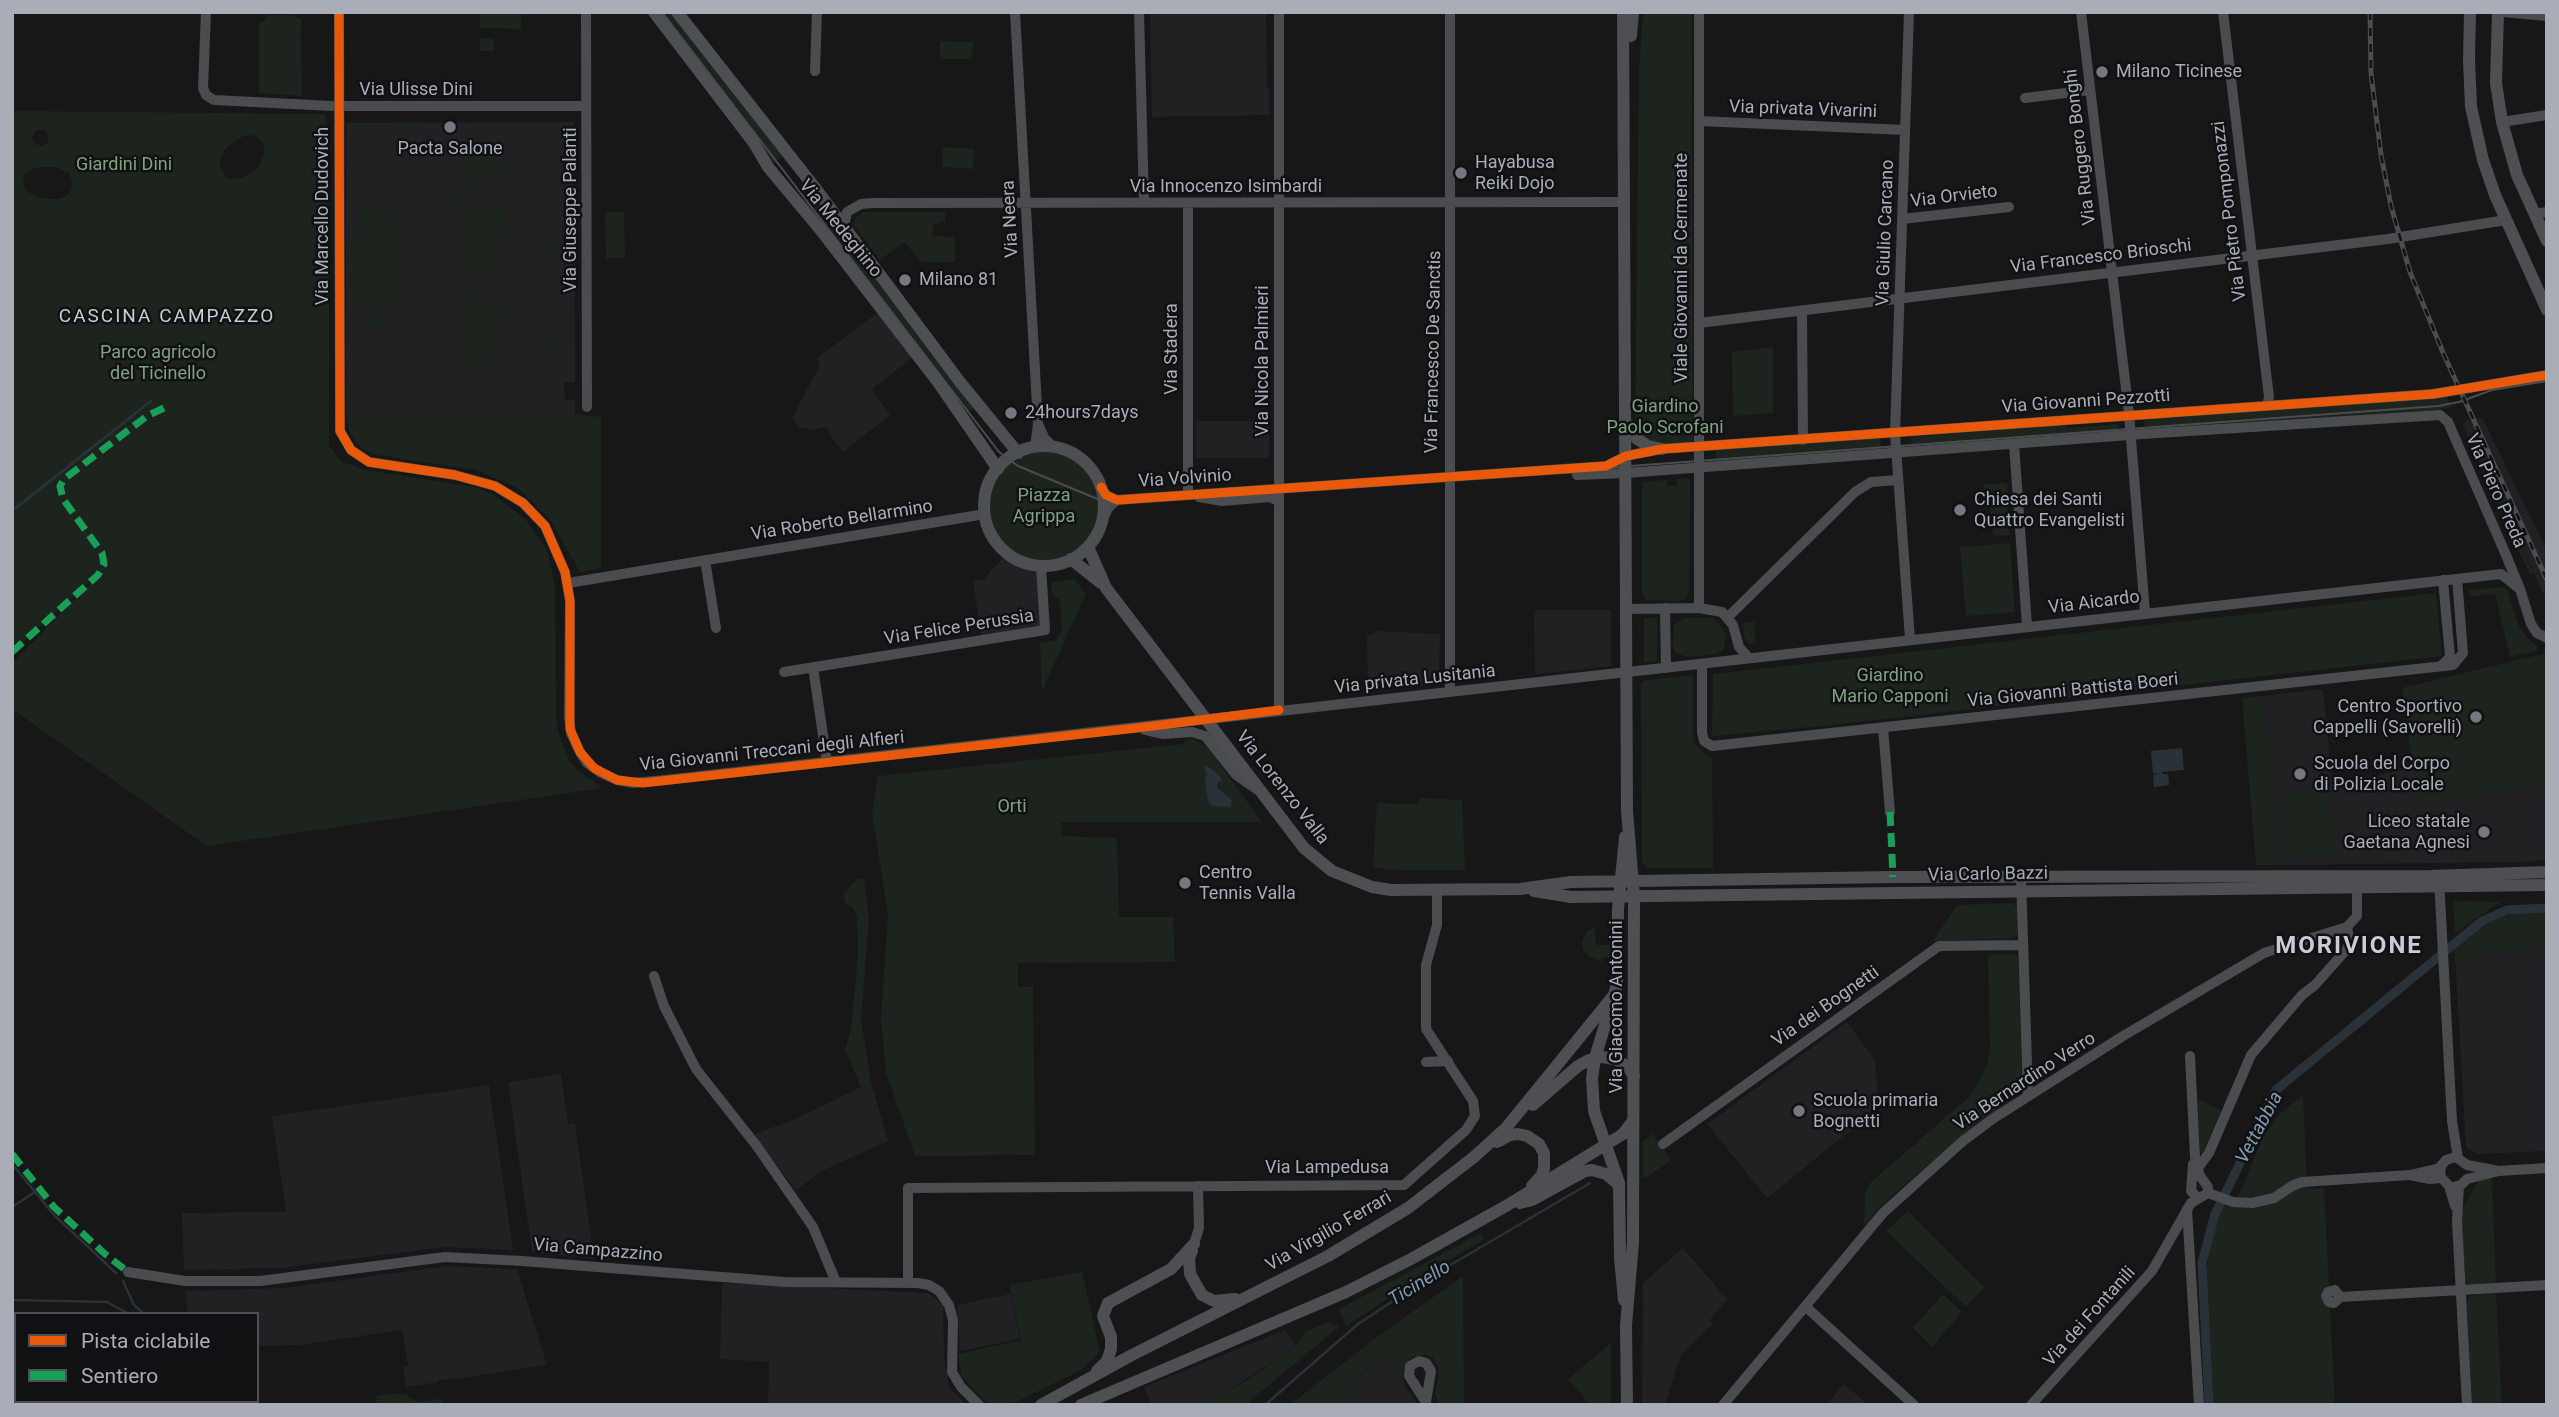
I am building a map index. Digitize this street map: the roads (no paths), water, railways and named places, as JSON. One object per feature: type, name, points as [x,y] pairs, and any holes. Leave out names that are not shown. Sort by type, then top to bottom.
[{"type":"main road","name":"Via Medeghino","points":[[654,12],[754,143],[768,167],[823,233],[938,382],[998,469]]},
{"type":"main road","name":"Via Medeghino","points":[[677,12],[819,192],[960,382],[1017,453]]},
{"type":"main road","points":[[1623,12],[1628,811],[1634,897]]},
{"type":"main road","points":[[1626,450],[1629,425],[1630,38],[1633,12]]},
{"type":"main road","points":[[2470,12],[2469,80],[2474,127],[2483,160],[2506,220],[2547,310]]},
{"type":"main road","points":[[2501,12],[2496,83],[2502,122],[2517,175],[2540,213],[2547,241]]},
{"type":"main road","points":[[1629,425],[1637,439],[1648,446],[1662,449]]},
{"type":"main road","points":[[1035,447],[1054,447],[1066,451],[1088,465],[1101,487],[1103,518],[1097,533],[1088,547],[1072,559],[1060,564],[1041,566],[1020,561],[1002,548],[989,530],[985,514],[988,486],[998,469],[1017,453],[1035,447]]},
{"type":"main road","name":"Via Lorenzo Valla","points":[[1088,547],[1106,587],[1308,852],[1332,872],[1378,889],[1437,889]]},
{"type":"main road","name":"Via Lorenzo Valla","points":[[1072,559],[1106,587]]},
{"type":"main road","points":[[1520,889],[1571,897],[1619,897],[1628,811]]},
{"type":"main road","name":"Via Carlo Bazzi","points":[[2439,881],[2547,872]]},
{"type":"main road","name":"Via Carlo Bazzi","points":[[1620,881],[2021,877],[2357,882]]},
{"type":"main road","points":[[1437,889],[1520,889],[1571,882],[1620,881]]},
{"type":"main road","name":"Via Carlo Bazzi","points":[[1619,897],[2021,893],[2357,882],[2439,881],[2547,885]]},
{"type":"main road","name":"Via Giacomo Antonini","points":[[1619,897],[1618,974],[1595,1058],[1592,1100],[1619,1186],[1627,1405]]},
{"type":"main road","name":"Via Giacomo Antonini","points":[[1626,1325],[1633,1257],[1634,897]]},
{"type":"main road","name":"Via Virgilio Ferrari","points":[[1041,1405],[1368,1233],[1408,1208],[1474,1157],[1506,1128],[1614,995]]},
{"type":"main road","points":[[1506,1128],[1580,1064],[1595,1058],[1615,1059],[1628,1067],[1634,1076]]},
{"type":"main road","name":"Via Giacomo Antonini","points":[[1606,1145],[1626,1132],[1634,1117]]},
{"type":"main road","points":[[1474,1157],[1510,1135],[1527,1136],[1534,1140],[1544,1153],[1544,1168],[1536,1182],[1522,1196]]},
{"type":"main road","points":[[1081,1405],[1346,1292],[1506,1206],[1606,1145]]},
{"type":"main road","points":[[1506,1206],[1532,1200],[1585,1171],[1606,1174],[1619,1186]]},
{"type":"main road","points":[[1194,1244],[1189,1258],[1190,1274],[1205,1298],[1231,1301],[1258,1292]]},
{"type":"main road","points":[[1091,1377],[1107,1361],[1111,1349],[1111,1337],[1103,1316],[1108,1303],[1171,1269],[1194,1244]]},
{"type":"street","name":"Via Ulisse Dini","points":[[206,12],[203,83],[204,92],[214,100],[339,106],[586,106]]},
{"type":"street","name":"Via Marcello Dudovich","points":[[338,419],[339,12]]},
{"type":"street","name":"Via Giuseppe Palanti","points":[[586,12],[587,407]]},
{"type":"street","points":[[815,71],[817,12]]},
{"type":"street","name":"Via Neera","points":[[1015,12],[1038,424],[1035,447]]},
{"type":"street","points":[[1139,12],[1144,203]]},
{"type":"street","name":"Via Nicola Palmieri","points":[[1279,12],[1275,496],[1279,710]]},
{"type":"street","name":"Via Francesco De Sanctis","points":[[1450,12],[1450,691]]},
{"type":"street","name":"Viale Giovanni da Cermenate","points":[[1699,12],[1699,608]]},
{"type":"street","name":"Via Giulio Carcano","points":[[1898,480],[1895,433],[1909,12]]},
{"type":"street","name":"Via Ruggero Bonghi","points":[[2081,12],[2129,414],[2145,613]]},
{"type":"street","name":"Via Pietro Pomponazzi","points":[[2223,12],[2269,397],[2267,406]]},
{"type":"street","points":[[2501,12],[2547,16]]},
{"type":"street","points":[[2025,98],[2091,90]]},
{"type":"street","points":[[2502,122],[2547,115]]},
{"type":"street","name":"Via privata Vivarini","points":[[1699,121],[1905,130]]},
{"type":"street","name":"Via Innocenzo Isimbardi","points":[[844,228],[847,212],[861,204],[873,203],[1623,202]]},
{"type":"street","name":"Via Stadera","points":[[1188,203],[1188,495]]},
{"type":"street","name":"Via Orvieto","points":[[1902,219],[2009,207]]},
{"type":"street","name":"Via Francesco Brioschi","points":[[1699,323],[2414,235],[2506,220]]},
{"type":"street","points":[[1802,310],[1803,440]]},
{"type":"street","name":"Via Giovanni Pezzotti","points":[[1626,450],[1803,440],[2129,414],[2433,394],[2547,374]]},
{"type":"street","name":"Via Giovanni Pezzotti","points":[[1626,473],[2434,414]]},
{"type":"street","name":"Via Piero Preda","points":[[2434,414],[2440,415],[2448,422],[2520,589],[2531,624],[2537,633],[2547,638]]},
{"type":"street","name":"Via Giovanni Treccani degli Alfieri","points":[[338,419],[345,443],[363,459],[375,464],[470,478],[495,486],[515,497],[545,526],[557,549],[568,583],[569,724],[577,748],[594,768],[617,780],[633,783],[1207,720]]},
{"type":"street","points":[[1038,424],[1045,439],[1054,447]]},
{"type":"street","points":[[2014,444],[2027,626]]},
{"type":"street","name":"Via Volvinio","points":[[1101,487],[1106,495],[1117,500],[1188,495],[1222,501],[1448,477],[1611,465],[1626,450]]},
{"type":"street","name":"Via Volvinio","points":[[1448,477],[1458,482],[1626,473]]},
{"type":"street","points":[[1728,617],[1855,492],[1871,482],[1898,480],[1910,639]]},
{"type":"street","name":"Via Volvinio","points":[[1103,518],[1117,500]]},
{"type":"street","name":"Via Roberto Bellarmino","points":[[568,583],[985,514]]},
{"type":"street","points":[[2506,555],[2506,566],[2501,573],[2520,589]]},
{"type":"street","points":[[705,560],[716,628]]},
{"type":"street","name":"Via Felice Perussia","points":[[785,672],[1045,630],[1041,566]]},
{"type":"street","name":"Via Aicardo","points":[[1702,664],[2501,573]]},
{"type":"street","points":[[2441,666],[2453,665],[2463,653],[2457,579]]},
{"type":"street","points":[[2441,666],[2450,657],[2443,580]]},
{"type":"street","points":[[1665,608],[1666,668]]},
{"type":"street","points":[[1627,609],[1712,609],[1728,617],[1740,647],[1748,657]]},
{"type":"street","points":[[1627,673],[1702,664]]},
{"type":"street","name":"Via Giovanni Battista Boeri","points":[[1702,664],[1702,732],[1704,741],[1712,746],[2441,666]]},
{"type":"street","points":[[813,667],[827,762]]},
{"type":"street","name":"Via privata Lusitania","points":[[1207,720],[1627,673]]},
{"type":"street","name":"Via Giovanni Treccani degli Alfieri","points":[[1137,728],[1162,734],[1192,732],[1205,736],[1236,775],[1262,793]]},
{"type":"street","points":[[1883,728],[1890,812]]},
{"type":"street","points":[[2021,877],[2028,1096]]},
{"type":"street","points":[[2439,881],[2454,1158],[2451,1179],[2457,1220],[2467,1405]]},
{"type":"street","points":[[2197,1169],[2209,1153],[2251,1055],[2302,995],[2315,985],[2347,949],[2350,942],[2347,927],[2357,916],[2357,882]]},
{"type":"street","name":"Via Lampedusa","points":[[908,1283],[908,1188],[1405,1185],[1466,1130],[1475,1116],[1473,1101],[1430,1035],[1426,1021],[1426,965],[1437,925],[1437,889]]},
{"type":"street","name":"Via Bernardino Verro","points":[[1723,1405],[1896,1199],[1963,1141],[2028,1096],[2264,953],[2347,927]]},
{"type":"street","name":"Via dei Bognetti","points":[[1663,1144],[1938,946],[2023,945]]},
{"type":"street","points":[[654,976],[664,1006],[696,1069],[756,1145],[813,1227],[836,1282]]},
{"type":"street","points":[[2190,1056],[2194,1157],[2191,1191],[2233,1202],[2263,1202],[2302,1182],[2410,1175],[2451,1179],[2499,1171],[2547,1168]]},
{"type":"street","points":[[1426,1062],[1448,1061]]},
{"type":"street","points":[[2194,1157],[2197,1169],[2208,1187],[2206,1195]]},
{"type":"street","points":[[2454,1158],[2467,1165],[2499,1171]]},
{"type":"street","points":[[2451,1179],[2467,1165]]},
{"type":"street","points":[[2193,1185],[2204,1181]]},
{"type":"street","points":[[1194,1244],[1199,1228],[1198,1186]]},
{"type":"street","name":"Via dei Fontanili","points":[[2031,1405],[2152,1271],[2188,1208],[2206,1195]]},
{"type":"street","points":[[2188,1208],[2199,1405]]},
{"type":"street","points":[[2167,1246],[2189,1245]]},
{"type":"street","name":"Via Campazzino","points":[[128,1272],[185,1280],[260,1281],[445,1257],[785,1282],[929,1285],[939,1291],[949,1305],[953,1320],[952,1372],[961,1387],[979,1405]]},
{"type":"street","points":[[2340,1297],[2547,1285]]},
{"type":"street","points":[[1806,1307],[1914,1405]]},
{"type":"waterway","points":[[12,511],[151,401]]},
{"type":"waterway","name":"Vettabbia","points":[[2209,1405],[2202,1263],[2215,1214],[2276,1090],[2482,921],[2507,910],[2547,908]]},
{"type":"waterway","points":[[12,1164],[54,1215],[116,1273]]},
{"type":"waterway","name":"Ticinello","points":[[1265,1405],[1358,1324],[1425,1280],[1590,1183]]},
{"type":"waterway","points":[[12,1207],[35,1192]]},
{"type":"waterway","points":[[123,1281],[134,1305],[142,1312]]},
{"type":"waterway","points":[[12,1300],[107,1302],[125,1312]]},
{"type":"tram line","points":[[662,12],[999,452],[1018,466],[1100,500],[1117,502],[1294,491],[2438,406],[2459,402],[2492,390],[2547,381]]},
{"type":"tram line","points":[[2478,12],[2547,17]]},
{"type":"railway","points":[[2370,12],[2371,73],[2381,155],[2391,206],[2410,272],[2444,355],[2547,580]]},
{"type":"place","name":"Milano Ticinese","points":[[2102,72]]},
{"type":"place","name":"Pacta Salone","points":[[450,127]]},
{"type":"place","name":"Hayabusa Reiki Dojo","points":[[1461,173]]},
{"type":"place","name":"Milano 81","points":[[905,280]]},
{"type":"place","name":"24hours7days","points":[[1011,413]]},
{"type":"place","name":"Chiesa dei Santi Quattro Evangelisti","points":[[1960,510]]},
{"type":"place","name":"Centro Sportivo Cappelli (Savorelli)","points":[[2476,717]]},
{"type":"place","name":"Scuola del Corpo di Polizia Locale","points":[[2300,774]]},
{"type":"place","name":"Liceo statale Gaetana Agnesi","points":[[2484,832]]},
{"type":"place","name":"Centro Tennis Valla","points":[[1185,883]]},
{"type":"place","name":"Scuola primaria Bognetti","points":[[1799,1111]]},
{"type":"district","name":"CASCINA CAMPAZZO","points":[[167,317]]},
{"type":"district","name":"MORIVIONE","points":[[2349,947]]},
{"type":"park label","name":"Giardini Dini","points":[[124,165]]},
{"type":"park label","name":"Parco agricolo del Ticinello","points":[[158,363]]},
{"type":"park label","name":"Giardino Paolo Scrofani","points":[[1665,417]]},
{"type":"park label","name":"Piazza Agrippa","points":[[1044,506]]},
{"type":"park label","name":"Giardino Mario Capponi","points":[[1890,686]]},
{"type":"park label","name":"Orti","points":[[1012,807]]}]
